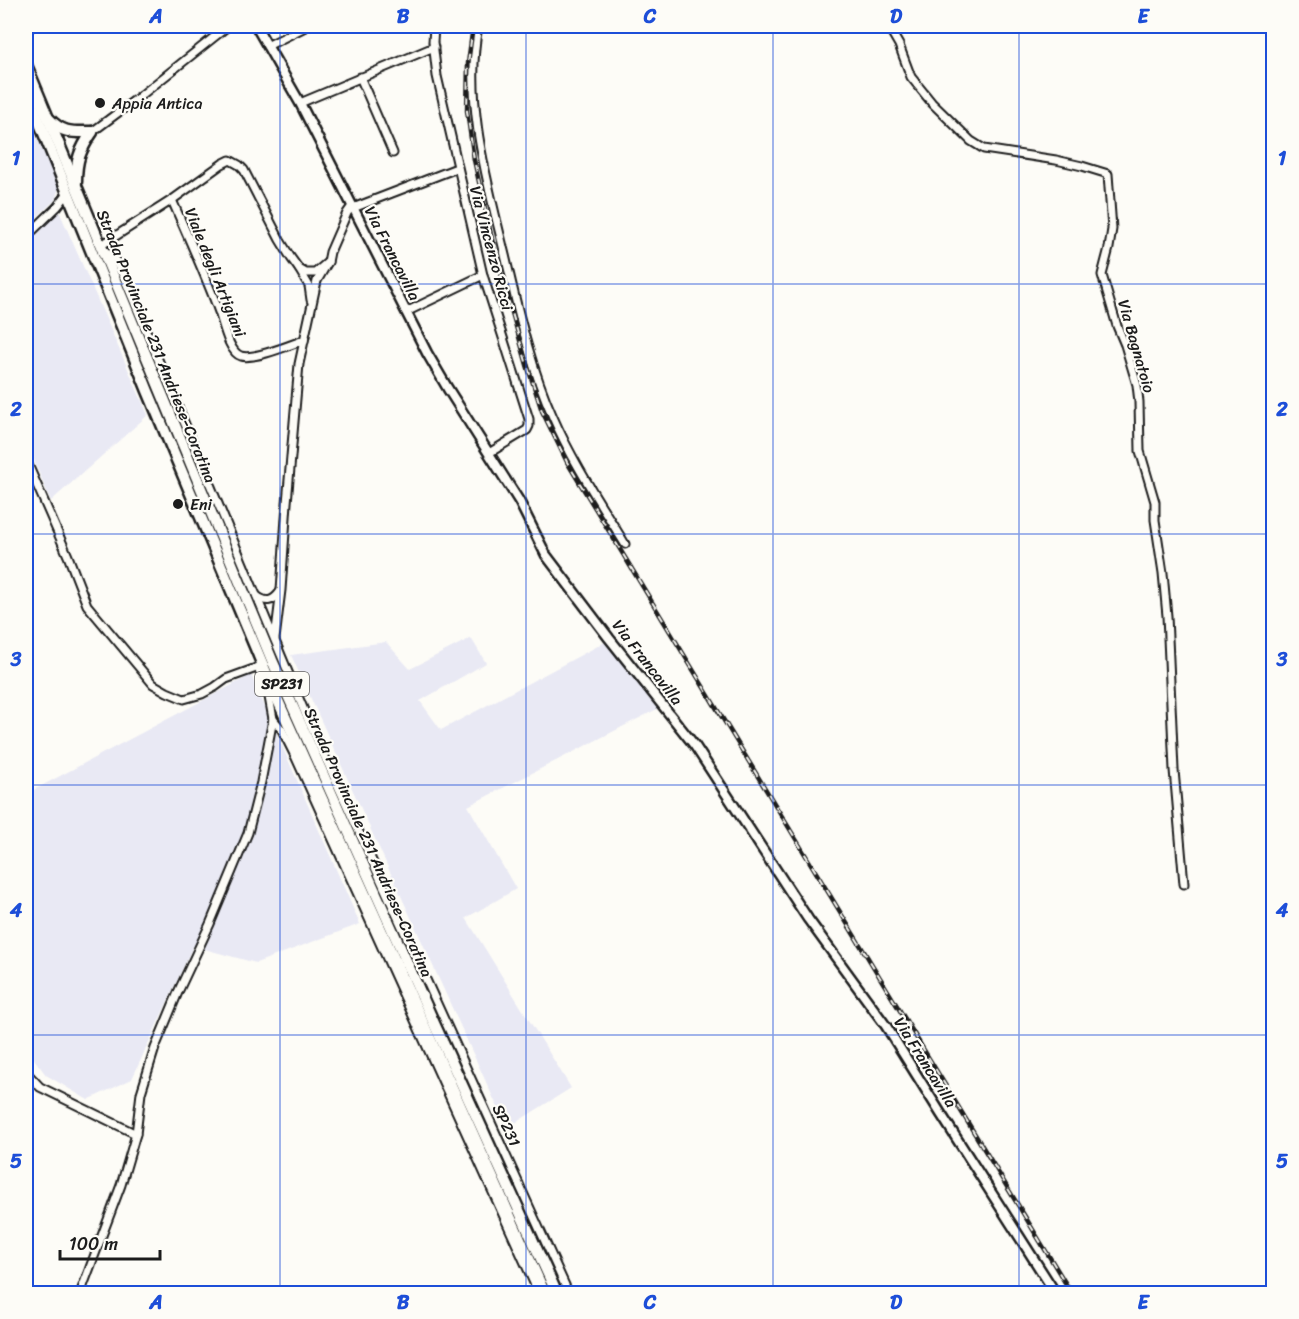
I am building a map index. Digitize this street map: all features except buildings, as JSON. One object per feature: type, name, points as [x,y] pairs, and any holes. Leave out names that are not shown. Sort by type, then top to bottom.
[{"type":"highway","name":"Strada Provinciale 231 Andriese-Coratina","points":[[26,65],[72,190],[243,621],[318,794],[544,1293]]},
{"type":"highway","name":"Strada Provinciale 231 Andriese-Coratina","points":[[26,89],[100,246],[284,689],[558,1293]]},
{"type":"highway","points":[[47,118],[56,127],[92,132],[81,149],[72,190]]},
{"type":"main road","points":[[26,29],[30,26]]},
{"type":"street","points":[[92,132],[228,26]]},
{"type":"street","name":"Via Francavilla","points":[[256,26],[300,103],[406,312],[448,389],[519,501],[546,555],[695,746],[808,919],[886,1026],[1056,1293]]},
{"type":"street","points":[[267,46],[307,26]]},
{"type":"street","name":"Via Vincenzo Ricci","points":[[434,26],[437,76],[483,275],[529,419],[529,426],[526,430],[489,453]]},
{"type":"street","points":[[478,26],[474,81],[478,139],[521,321],[540,387],[554,419],[594,493],[626,544]]},
{"type":"street","name":"Via Bagnatoio","points":[[888,26],[899,45],[911,77],[932,103],[971,141],[984,149],[1056,160],[1108,174],[1112,229],[1102,275],[1137,385],[1140,451],[1155,502],[1155,520],[1167,616],[1174,770],[1184,884]]},
{"type":"street","points":[[300,103],[434,47]]},
{"type":"street","points":[[360,78],[393,153]]},
{"type":"street","points":[[100,246],[230,160],[244,170],[280,240],[309,286],[311,305]]},
{"type":"street","points":[[275,639],[299,364],[316,281],[328,262],[347,213],[353,207],[458,168]]},
{"type":"street","points":[[26,237],[72,190]]},
{"type":"street","name":"Viale degli Artigiani","points":[[172,200],[234,352],[241,356],[253,356],[304,340]]},
{"type":"street","name":"SP231","points":[[100,246],[115,260],[123,274],[308,720],[569,1293]]},
{"type":"street","points":[[299,269],[306,273],[315,273],[328,262]]},
{"type":"street","points":[[406,312],[483,275]]},
{"type":"street","points":[[26,460],[87,605],[153,684],[167,693],[184,699],[202,694],[226,679],[259,667]]},
{"type":"street","points":[[255,595],[262,600],[269,600],[275,598],[281,590]]},
{"type":"street","points":[[80,1293],[121,1185],[136,1134],[141,1093],[155,1048],[248,833],[261,782],[273,719],[259,667],[243,621]]},
{"type":"street","points":[[273,719],[282,730],[296,758],[539,1293]]},
{"type":"street","points":[[26,1072],[40,1087],[136,1134]]},
{"type":"shaded area","points":[[26,112],[59,188],[55,200],[26,227]]},
{"type":"shaded area","points":[[59,211],[148,415],[51,501],[26,442],[26,242]]},
{"type":"shaded area","points":[[471,638],[486,663],[420,701],[441,730],[609,640],[659,708],[468,806],[516,889],[466,918],[571,1088],[507,1128],[291,655],[386,642],[410,669]]},
{"type":"shaded area","points":[[251,675],[360,924],[256,963],[193,946],[132,1079],[88,1100],[46,1075],[26,1048],[26,794]]},
{"type":"railway","points":[[473,26],[468,63],[467,111],[474,160],[496,257],[542,411],[567,462],[1072,1294]]},
{"type":"place","name":"Appia Antica","points":[[100,103]]},
{"type":"place","name":"Eni","points":[[178,504]]}]
